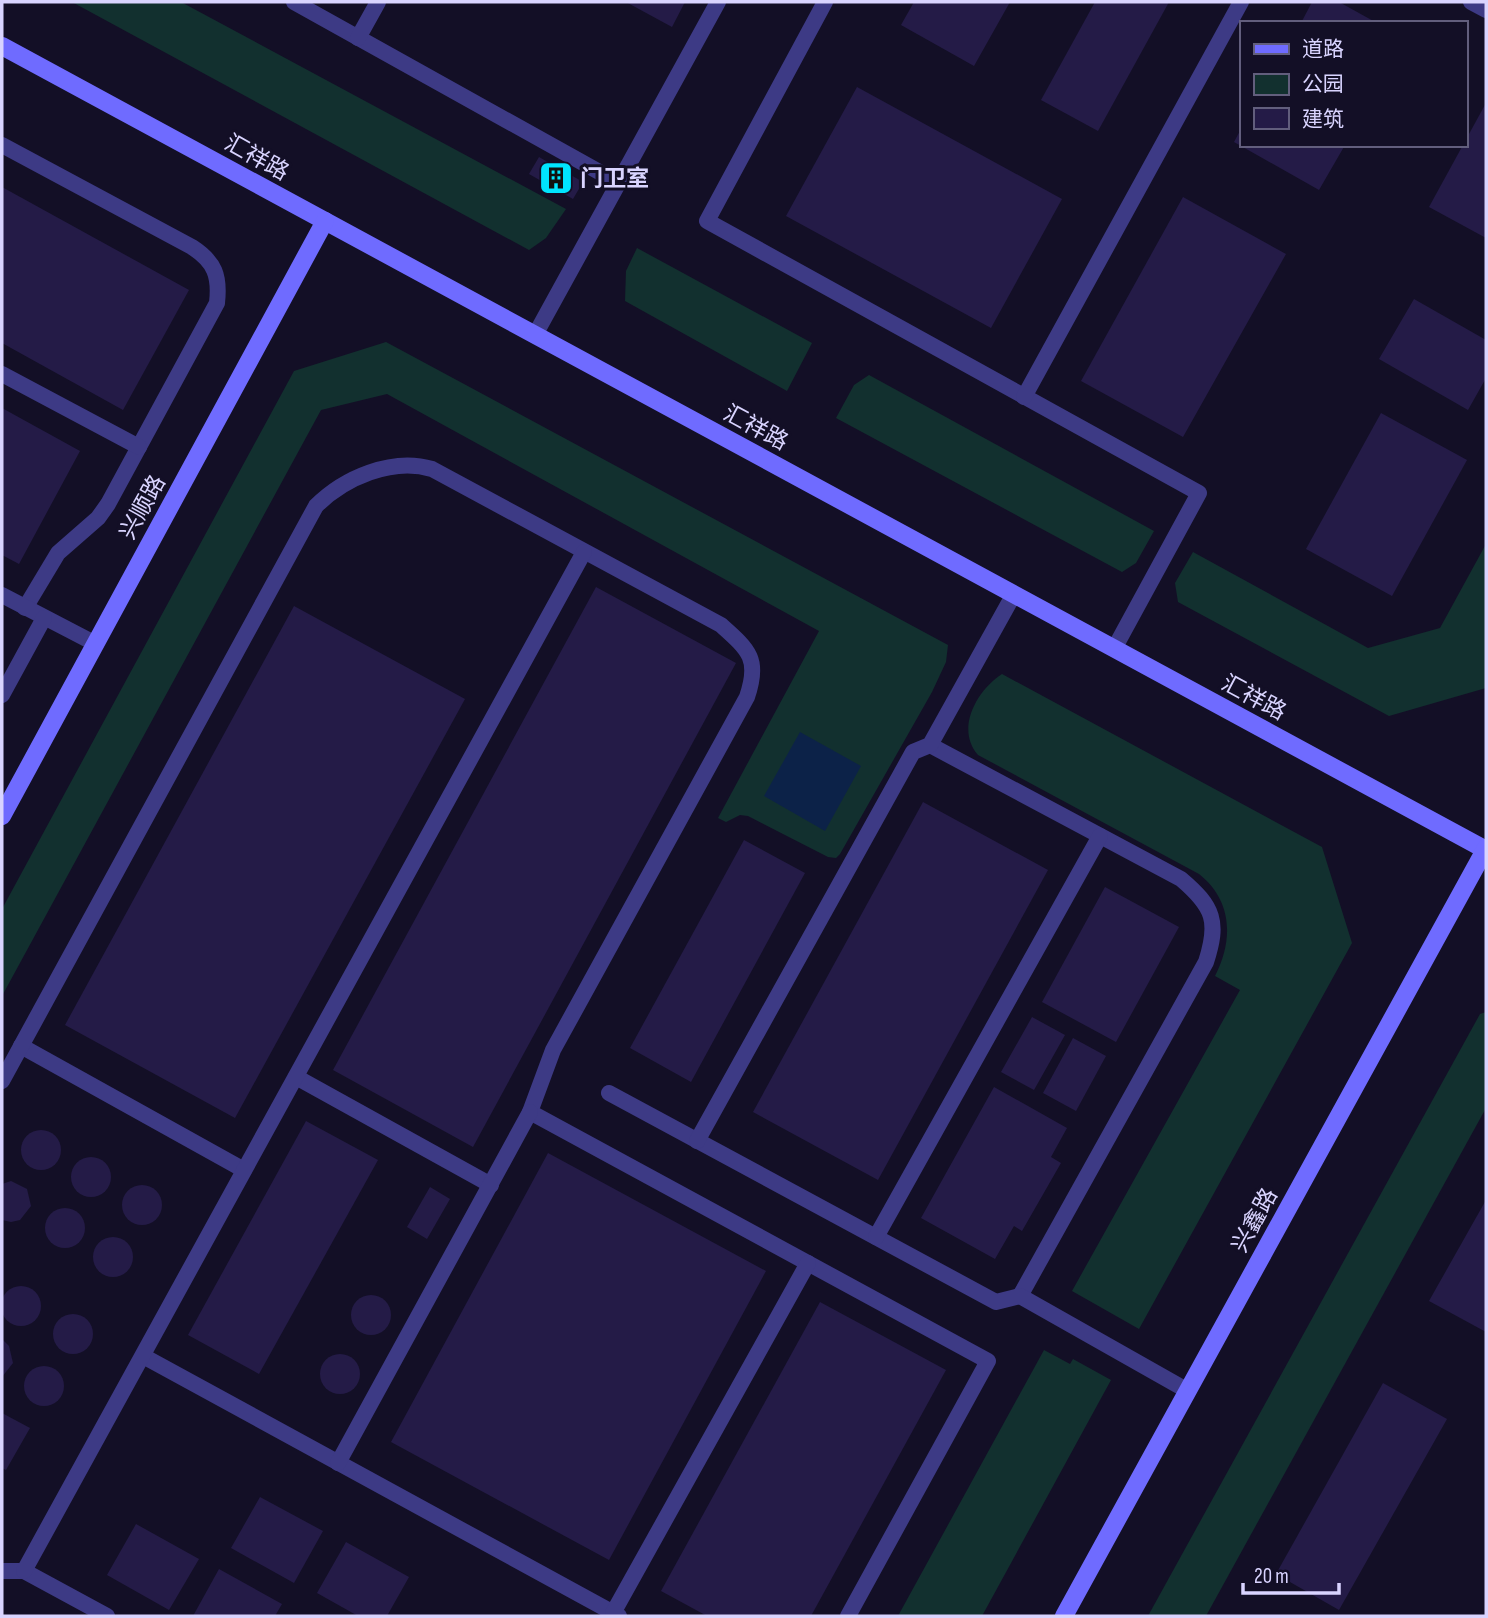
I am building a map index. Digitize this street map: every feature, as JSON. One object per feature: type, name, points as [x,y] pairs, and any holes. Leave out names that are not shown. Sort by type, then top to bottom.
[{"type":"main road","name":"汇祥路","points":[[2,46],[1486,849]]},
{"type":"main road","name":"兴顺路","points":[[2,816],[325,221]]},
{"type":"main road","name":"兴鑫路","points":[[1064,1616],[1486,849]]},
{"type":"lane","points":[[293,2],[619,183]]},
{"type":"lane","points":[[358,38],[379,2]]},
{"type":"lane","points":[[535,335],[718,2]]},
{"type":"lane","points":[[825,2],[707,221],[1199,493],[1114,649]]},
{"type":"lane","points":[[1024,397],[1241,2]]},
{"type":"lane","points":[[1471,2],[1486,10]]},
{"type":"lane","points":[[2,145],[192,247],[213,264],[219,282],[217,303],[108,504],[98,517],[58,553],[25,608]]},
{"type":"lane","points":[[2,374],[139,447]]},
{"type":"lane","points":[[2,1081],[316,506],[332,490],[347,481],[393,467],[416,465],[432,469],[721,625],[743,645],[755,675],[747,697],[553,1050],[530,1112],[338,1463]]},
{"type":"lane","points":[[24,1571],[584,552]]},
{"type":"lane","points":[[697,1141],[913,752],[930,745],[1014,594]]},
{"type":"lane","points":[[2,595],[96,644]]},
{"type":"lane","points":[[2,695],[44,618]]},
{"type":"lane","points":[[930,745],[1181,880],[1198,893],[1209,908],[1215,926],[1206,962],[1020,1296]]},
{"type":"lane","points":[[876,1237],[1100,836]]},
{"type":"lane","points":[[21,1046],[244,1170]]},
{"type":"lane","points":[[296,1077],[491,1185]]},
{"type":"lane","points":[[609,1093],[996,1302],[1020,1296],[1188,1391]]},
{"type":"lane","points":[[530,1112],[988,1361],[848,1616]]},
{"type":"lane","points":[[143,1356],[616,1615],[808,1263]]},
{"type":"lane","points":[[2,1571],[24,1571],[107,1616]]},
{"type":"green space","points":[[72,2],[181,2],[566,209],[546,238],[529,250]]},
{"type":"green space","points":[[637,248],[812,343],[787,391],[625,301],[626,271]]},
{"type":"green space","points":[[386,342],[948,645],[946,662],[932,692],[840,854],[836,858],[828,857],[748,816],[740,815],[726,822],[718,818],[819,631],[387,394],[321,410],[2,996],[2,909],[294,371]]},
{"type":"green space","points":[[869,375],[1154,531],[1136,563],[1122,572],[836,418],[854,385]]},
{"type":"green space","points":[[1486,544],[1486,688],[1389,716],[1178,602],[1175,583],[1193,552],[1368,648],[1440,628]]},
{"type":"green space","points":[[1002,674],[1322,847],[1352,943],[1139,1329],[1072,1291],[1240,990],[1215,976],[1227,934],[1224,908],[1210,884],[1199,874],[978,755],[971,745],[969,734],[972,711],[984,690]]},
{"type":"green space","points":[[1486,1012],[1486,1108],[1206,1616],[1148,1616],[1480,1014]]},
{"type":"green space","points":[[1044,1350],[1070,1364],[1073,1359],[1111,1380],[982,1616],[898,1616]]},
{"type":"water","points":[[800,732],[861,766],[825,831],[764,796]]},
{"type":"building","points":[[626,2],[685,2],[672,27]]},
{"type":"building","points":[[914,2],[1010,2],[974,66],[901,25]]},
{"type":"building","points":[[1095,2],[1169,2],[1098,131],[1041,100]]},
{"type":"building","points":[[1312,2],[1339,2],[1373,21],[1302,21]]},
{"type":"building","points":[[857,87],[1062,199],[991,328],[786,216]]},
{"type":"building","points":[[1486,103],[1486,238],[1429,207],[1462,147],[1467,147],[1467,138]]},
{"type":"building","points":[[1240,131],[1240,145],[1234,142]]},
{"type":"building","points":[[1243,147],[1344,147],[1319,190]]},
{"type":"building","name":"门卫室","points":[[539,157],[583,182],[573,199],[529,174]]},
{"type":"building","points":[[2,187],[189,290],[123,410],[2,343]]},
{"type":"building","points":[[1183,197],[1286,254],[1183,437],[1081,381]]},
{"type":"building","points":[[1414,299],[1486,340],[1486,378],[1468,410],[1379,359]]},
{"type":"building","points":[[2,408],[80,451],[19,564],[2,555]]},
{"type":"building","points":[[1381,413],[1467,460],[1392,596],[1306,549]]},
{"type":"building","points":[[596,587],[736,663],[473,1147],[333,1070]]},
{"type":"building","points":[[294,606],[465,699],[235,1118],[65,1025]]},
{"type":"building","points":[[923,802],[1048,870],[878,1180],[753,1112]]},
{"type":"building","points":[[744,840],[805,873],[691,1082],[630,1048]]},
{"type":"building","points":[[1105,887],[1179,927],[1116,1042],[1042,1002]]},
{"type":"building","points":[[1032,1017],[1065,1035],[1034,1090],[1001,1072]]},
{"type":"building","points":[[1073,1038],[1106,1056],[1076,1111],[1043,1093]]},
{"type":"building","points":[[994,1087],[1067,1128],[1051,1157],[1061,1163],[1022,1231],[1014,1226],[995,1259],[921,1218]]},
{"type":"building","points":[[306,1121],[378,1160],[259,1374],[188,1335]]},
{"type":"building","points":[[41,1130],[49,1131],[55,1136],[60,1142],[60,1158],[55,1164],[49,1169],[41,1170],[33,1169],[27,1164],[22,1158],[21,1150],[22,1142],[27,1136],[33,1131]]},
{"type":"building","points":[[548,1153],[766,1271],[609,1560],[391,1442]]},
{"type":"building","points":[[91,1157],[105,1163],[111,1177],[105,1191],[91,1197],[77,1191],[71,1177],[77,1163]]},
{"type":"building","points":[[11,1181],[27,1189],[31,1206],[20,1220],[11,1222],[2,1220],[2,1184]]},
{"type":"building","points":[[142,1185],[150,1186],[156,1191],[161,1197],[161,1213],[156,1219],[150,1224],[142,1225],[134,1224],[128,1219],[123,1213],[122,1205],[123,1197],[128,1191],[134,1186]]},
{"type":"building","points":[[430,1187],[450,1199],[427,1239],[407,1227]]},
{"type":"building","points":[[1486,1200],[1486,1332],[1429,1301]]},
{"type":"building","points":[[65,1208],[79,1214],[85,1228],[79,1242],[65,1248],[51,1242],[45,1228],[51,1214]]},
{"type":"building","points":[[113,1237],[127,1243],[133,1257],[127,1271],[113,1277],[99,1271],[93,1257],[99,1243]]},
{"type":"building","points":[[21,1286],[35,1292],[41,1306],[35,1320],[21,1326],[7,1320],[1,1306],[7,1292]]},
{"type":"building","points":[[371,1295],[379,1296],[385,1301],[390,1307],[390,1323],[385,1329],[379,1334],[371,1335],[363,1334],[357,1329],[352,1323],[351,1315],[352,1307],[357,1301],[363,1296]]},
{"type":"building","points":[[820,1302],[946,1370],[811,1616],[707,1616],[661,1591]]},
{"type":"building","points":[[73,1314],[87,1320],[93,1334],[87,1348],[73,1354],[59,1348],[53,1334],[59,1320]]},
{"type":"building","points":[[2,1339],[9,1346],[13,1363],[2,1377]]},
{"type":"building","points":[[340,1354],[354,1360],[360,1374],[354,1388],[340,1394],[326,1388],[320,1374],[326,1360]]},
{"type":"building","points":[[44,1366],[52,1367],[58,1372],[63,1378],[63,1394],[58,1400],[52,1405],[44,1406],[36,1405],[30,1400],[25,1394],[24,1386],[25,1378],[30,1372],[36,1367]]},
{"type":"building","points":[[1383,1383],[1447,1419],[1339,1610],[1276,1574]]},
{"type":"building","points":[[2,1413],[30,1428],[6,1470],[2,1468]]},
{"type":"building","points":[[260,1497],[323,1531],[294,1583],[231,1548]]},
{"type":"building","points":[[136,1524],[199,1559],[169,1610],[107,1575]]},
{"type":"building","points":[[346,1542],[409,1577],[387,1616],[358,1616],[317,1593]]},
{"type":"building","points":[[219,1569],[282,1604],[275,1616],[193,1616]]},
{"type":"place","name":"门卫室","points":[[556,178]]}]
